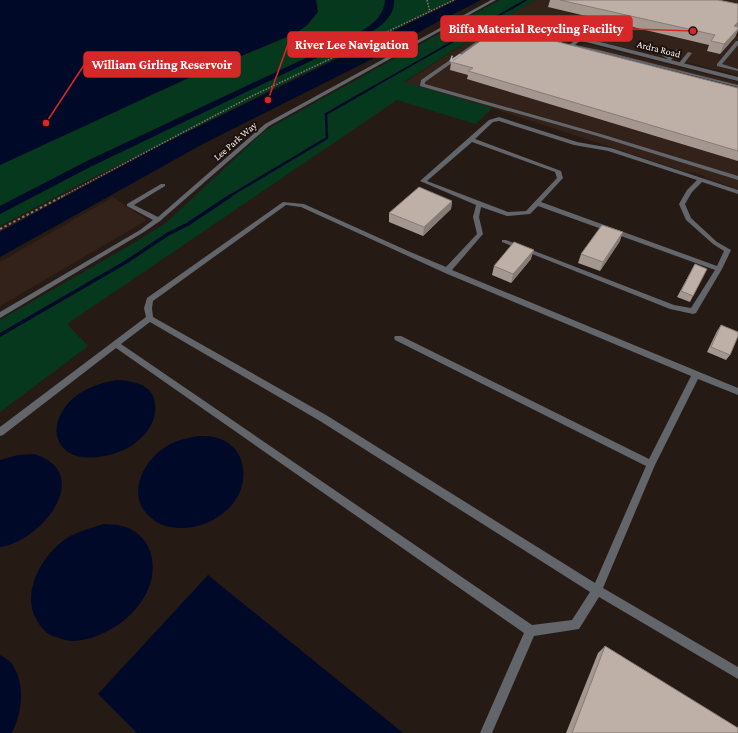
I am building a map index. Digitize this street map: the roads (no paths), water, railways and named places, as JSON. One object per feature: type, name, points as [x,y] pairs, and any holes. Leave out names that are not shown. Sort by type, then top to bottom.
[{"type":"street","name":"Ardra Road","points":[[553,32],[670,60],[738,79]]},
{"type":"lane","name":"Lee Park Way","points":[[0,315],[158,220],[267,125],[494,0]]},
{"type":"lane","points":[[487,37],[511,24],[553,32]]},
{"type":"lane","points":[[531,40],[543,30]]},
{"type":"lane","points":[[572,37],[580,31]]},
{"type":"lane","points":[[537,35],[560,41],[554,45],[546,43]]},
{"type":"lane","points":[[580,39],[572,45],[738,86]]},
{"type":"lane","points":[[481,41],[435,72],[422,83],[426,87],[599,135],[738,178]]},
{"type":"lane","points":[[738,41],[719,65],[738,70]]},
{"type":"lane","points":[[651,47],[670,60],[679,50]]},
{"type":"lane","points":[[681,64],[690,53]]},
{"type":"lane","points":[[721,74],[727,68]]},
{"type":"lane","points":[[471,140],[558,171],[560,178],[528,213],[507,214],[423,181],[491,121],[499,118],[576,144],[609,149],[738,192]]},
{"type":"lane","points":[[504,242],[673,307],[694,311],[719,269],[728,250],[715,243],[688,219],[682,204],[697,178],[700,166]]},
{"type":"lane","points":[[158,220],[129,205],[163,184]]},
{"type":"lane","points":[[738,392],[447,271],[302,205],[285,203],[150,300],[148,308],[150,318],[323,418],[597,590],[738,673]]},
{"type":"lane","points":[[537,203],[719,269]]},
{"type":"lane","points":[[447,271],[480,234],[476,216],[479,204]]},
{"type":"lane","points":[[0,432],[150,318]]},
{"type":"lane","points":[[398,338],[652,464]]},
{"type":"lane","points":[[115,344],[531,631],[575,625],[597,590],[652,464],[696,374]]},
{"type":"lane","points":[[486,733],[531,631]]},
{"type":"water","points":[[0,0],[316,0],[318,12],[306,26],[296,33],[184,80],[0,165]]},
{"type":"water","points":[[385,0],[394,0],[393,10],[385,22],[373,31],[90,167],[0,214],[0,206],[89,160],[363,30],[370,26],[380,15],[384,8]]},
{"type":"water","points":[[457,0],[481,0],[426,28],[380,55],[201,145],[0,257],[0,232],[159,146]]},
{"type":"water","points":[[117,380],[139,384],[150,391],[155,403],[155,412],[153,422],[150,427],[144,435],[131,446],[113,454],[90,458],[69,453],[62,446],[57,436],[58,422],[63,410],[75,396],[91,387]]},
{"type":"water","points":[[199,436],[214,437],[226,442],[235,449],[241,459],[243,470],[243,481],[240,492],[226,511],[205,524],[181,528],[161,524],[146,513],[141,504],[138,495],[142,476],[152,458],[159,451],[171,444],[187,438]]},
{"type":"water","points":[[34,454],[52,463],[61,476],[61,490],[56,506],[45,520],[31,533],[16,542],[0,547],[0,460],[18,455]]},
{"type":"water","points":[[104,524],[127,527],[136,532],[146,542],[150,551],[153,568],[150,584],[143,599],[133,612],[120,624],[105,632],[90,638],[74,641],[52,636],[43,629],[35,617],[32,606],[31,595],[33,584],[43,562],[58,545],[67,538]]},
{"type":"water","points":[[208,575],[403,733],[137,733],[98,694]]},
{"type":"water","points":[[0,655],[12,664],[21,690],[20,707],[12,733],[0,733]]},
{"type":"waterway","points":[[373,87],[526,0]]},
{"type":"waterway","points":[[228,197],[327,138],[326,114],[375,86]]},
{"type":"waterway","points":[[0,335],[126,262],[230,196]]},
{"type":"place","name":"Biffa Material Recycling Facility","points":[[693,31]]},
{"type":"place","name":"River Lee Navigation","points":[[268,100]]},
{"type":"place","name":"William Girling Reservoir","points":[[46,123]]}]
